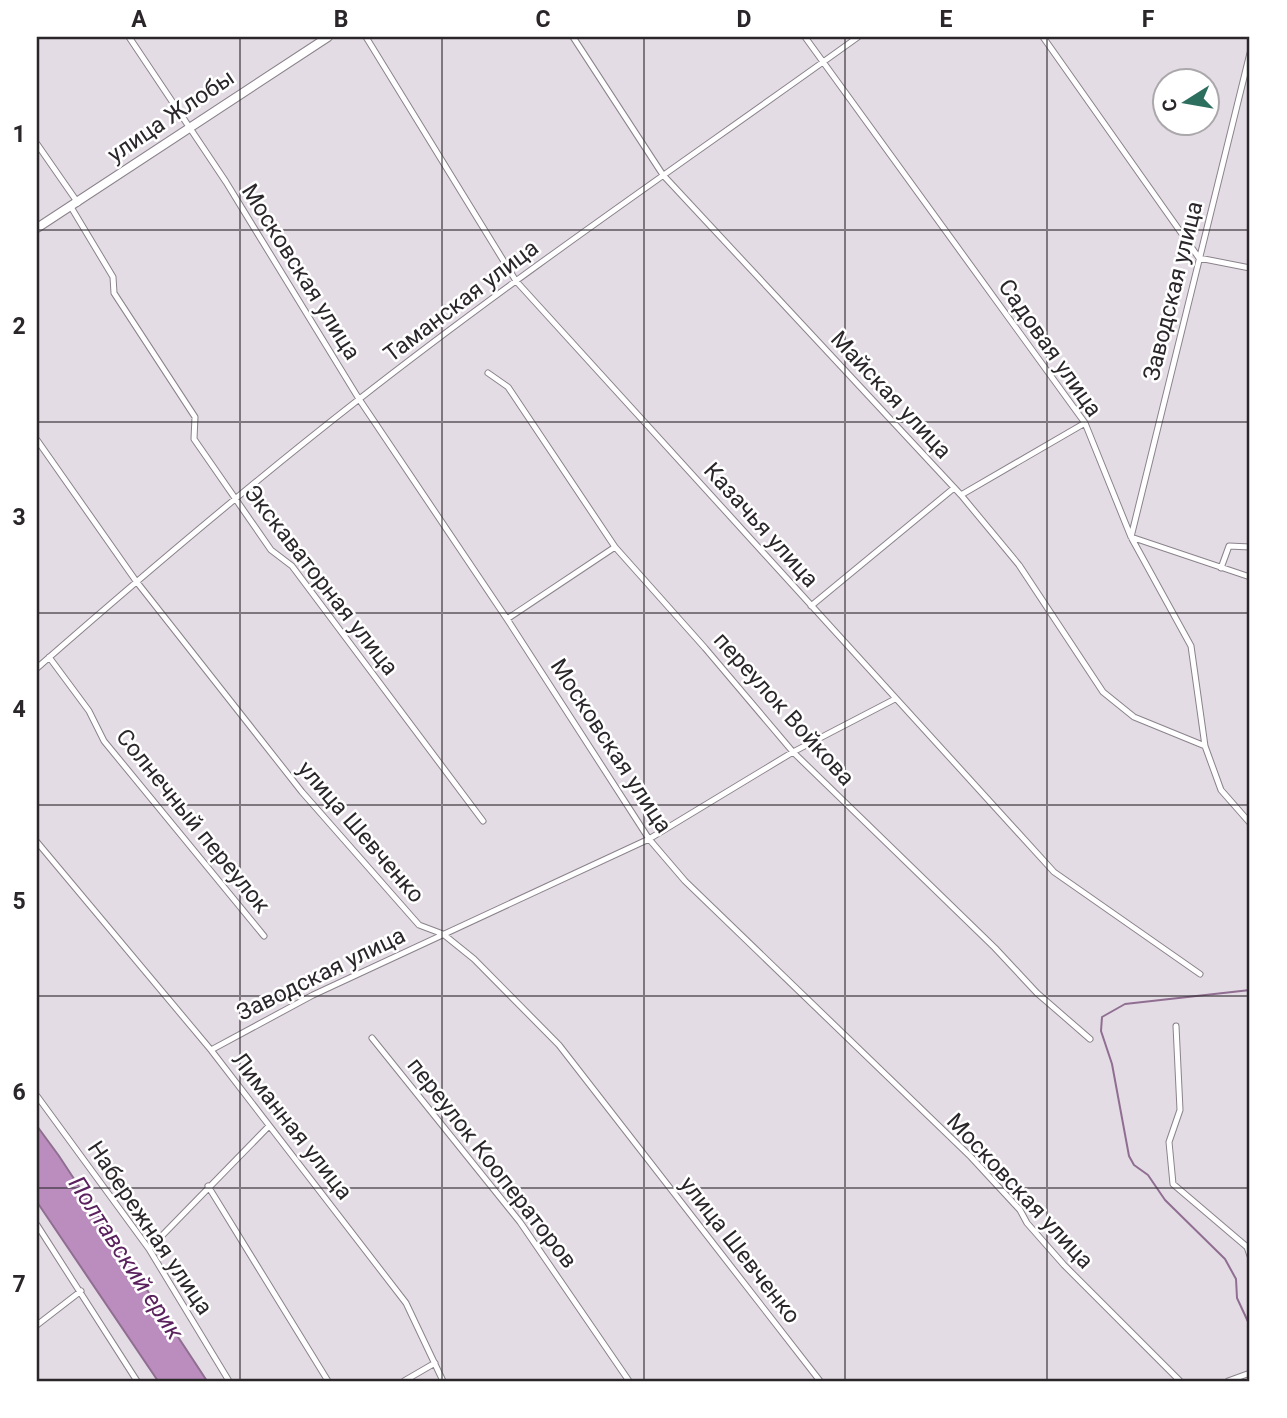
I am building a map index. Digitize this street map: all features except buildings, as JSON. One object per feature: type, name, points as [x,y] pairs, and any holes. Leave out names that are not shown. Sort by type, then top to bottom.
[{"type":"street","name":"Московская улица","points":[[129,37],[189,126],[359,399],[507,619],[649,839],[685,881],[971,1157],[1020,1210],[1027,1223],[1064,1265],[1180,1381]]},
{"type":"street","name":"улица Жлобы","points":[[37,228],[328,37]]},
{"type":"street","name":"Казачья улица","points":[[366,37],[516,281],[1054,872],[1200,974]]},
{"type":"street","name":"Майская улица","points":[[573,37],[663,174],[961,495],[1018,565],[1103,692],[1133,717],[1205,746]]},
{"type":"street","name":"Садовая улица","points":[[805,37],[1085,423],[1131,537],[1191,646],[1205,746],[1221,790],[1250,823]]},
{"type":"street","name":"Таманская улица","points":[[37,668],[136,581],[359,399],[663,174],[858,37]]},
{"type":"street","points":[[1043,37],[1199,258],[1250,268]]},
{"type":"street","name":"Заводская улица","points":[[1131,537],[1250,53]]},
{"type":"street","name":"Экскаваторная улица","points":[[37,144],[113,278],[114,293],[195,417],[194,439],[271,550],[292,566],[482,821]]},
{"type":"street","name":"переулок Войкова","points":[[488,373],[508,387],[615,547],[793,752],[995,948],[1037,993],[1090,1039]]},
{"type":"street","points":[[961,495],[1085,423]]},
{"type":"street","name":"улица Шевченко","points":[[37,440],[136,581],[302,792],[419,925],[443,934],[474,958],[559,1045],[820,1381]]},
{"type":"street","points":[[810,606],[954,488]]},
{"type":"street","points":[[1131,537],[1250,578]]},
{"type":"street","points":[[1221,568],[1229,546],[1250,547]]},
{"type":"street","points":[[507,619],[615,547]]},
{"type":"street","name":"Солнечный переулок","points":[[50,657],[89,711],[104,741],[264,936]]},
{"type":"street","name":"Заводская улица","points":[[211,1050],[313,995],[649,839],[793,752],[895,699]]},
{"type":"street","name":"Лиманная улица","points":[[37,842],[211,1050],[406,1303],[443,1381]]},
{"type":"street","points":[[1177,1026],[1180,1110],[1169,1142],[1173,1184],[1247,1247],[1250,1256]]},
{"type":"street","name":"переулок Кооператоров","points":[[372,1038],[520,1222],[629,1381]]},
{"type":"street","name":"Набережная улица","points":[[37,1096],[149,1249],[229,1381]]},
{"type":"street","points":[[149,1249],[269,1126]]},
{"type":"street","points":[[208,1186],[328,1381]]},
{"type":"street","points":[[37,1225],[137,1381]]},
{"type":"street","points":[[37,1325],[81,1291]]},
{"type":"street","points":[[404,1381],[435,1363]]},
{"type":"street","points":[[1228,1381],[1250,1373]]},
{"type":"water","name":"Полтавский ерик","points":[[37,1126],[207,1381],[158,1381],[37,1202]]},
{"type":"waterway","points":[[1250,990],[1125,1004],[1102,1017],[1101,1031],[1112,1064],[1129,1156],[1134,1165],[1148,1175],[1165,1200],[1225,1259],[1236,1279],[1237,1298],[1250,1326]]}]
